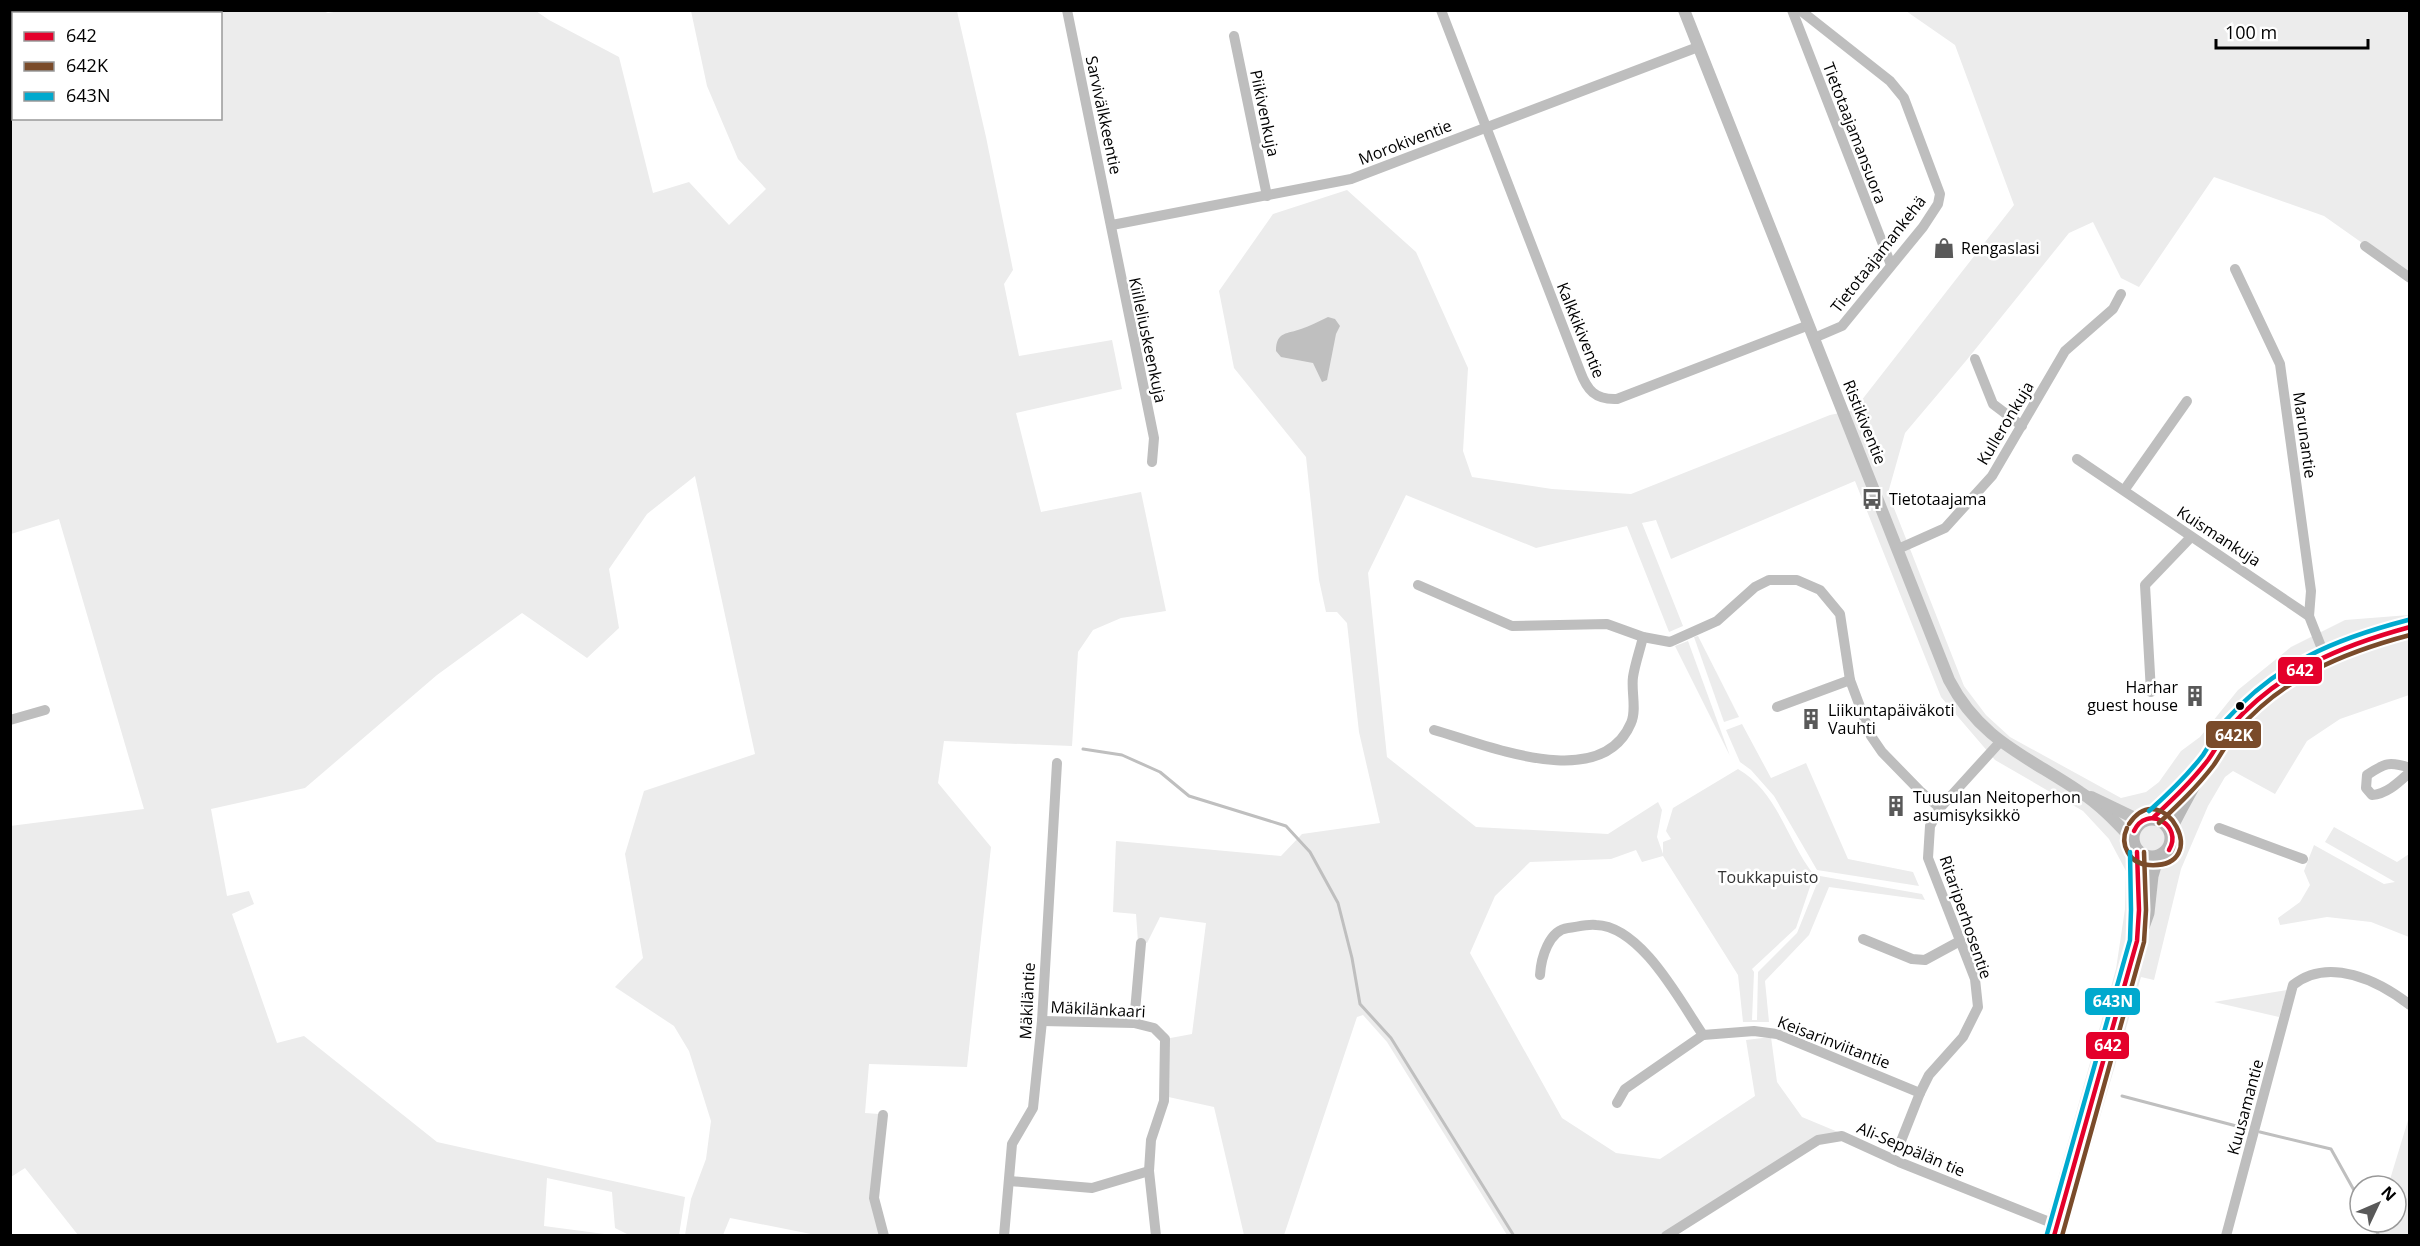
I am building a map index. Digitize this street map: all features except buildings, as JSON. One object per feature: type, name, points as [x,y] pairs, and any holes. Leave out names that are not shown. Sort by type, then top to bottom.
[{"type":"main road","points":[[2170,828],[2206,762],[2231,726],[2263,693],[2297,669],[2324,654],[2349,643],[2409,627]]},
{"type":"main road","points":[[2137,941],[2139,910],[2134,828],[2148,819],[2206,762]]},
{"type":"main road","points":[[2134,845],[2146,858],[2156,859],[2171,847],[2173,841],[2170,828],[2164,821],[2148,819]]},
{"type":"main road","points":[[2056,1230],[2137,941],[2147,913],[2151,876],[2156,859]]},
{"type":"street","name":"Sarvivälkkeentie","points":[[1067,10],[1112,225]]},
{"type":"street","points":[[1441,10],[1486,127]]},
{"type":"street","name":"Ristikiventie","points":[[1683,10],[1954,690],[1972,716],[2000,742],[2082,793],[2148,819]]},
{"type":"street","name":"Tietotaajamansuora","points":[[1792,10],[1891,266]]},
{"type":"street","name":"Tietotaajamankehä","points":[[1800,10],[1890,81],[1905,98],[1940,194],[1938,204],[1923,227],[1842,326],[1814,338]]},
{"type":"street","name":"Piikivenkuja","points":[[1233,36],[1267,196]]},
{"type":"street","name":"Morokiventie","points":[[1112,225],[1352,179],[1698,47]]},
{"type":"street","name":"Kalkkikiventie","points":[[1486,127],[1585,384],[1594,395],[1605,400],[1617,399],[1809,325]]},
{"type":"street","name":"Kiilleliuskeenkuja","points":[[1112,225],[1114,249],[1154,438],[1152,462]]},
{"type":"street","points":[[2365,246],[2409,278]]},
{"type":"street","name":"Marunantie","points":[[2235,269],[2259,315],[2280,364],[2311,591],[2309,616]]},
{"type":"street","name":"Kulleronkuja","points":[[1898,549],[1945,528],[1992,476],[2065,351],[2113,309],[2121,294]]},
{"type":"street","points":[[1975,359],[1993,404],[2022,426]]},
{"type":"street","points":[[2125,489],[2187,401]]},
{"type":"street","name":"Kuismankuja","points":[[2077,459],[2125,489],[2191,537],[2309,616]]},
{"type":"street","points":[[2151,692],[2145,585],[2191,537]]},
{"type":"street","points":[[1418,585],[1512,626],[1607,624],[1643,637],[1670,642],[1717,621],[1755,587],[1768,580],[1797,580],[1820,590],[1840,614],[1850,680],[1871,736],[1882,752],[1940,808]]},
{"type":"street","points":[[2309,616],[2324,654]]},
{"type":"street","points":[[1434,730],[1537,759],[1567,762],[1602,755],[1623,738],[1633,720],[1633,678],[1643,637]]},
{"type":"street","points":[[1777,707],[1850,680]]},
{"type":"street","points":[[10,720],[45,710]]},
{"type":"street","name":"Ritariperhosentie","points":[[1901,1141],[1929,1076],[1963,1037],[1978,1007],[1975,979],[1928,858],[1930,826],[1940,808],[2000,742]]},
{"type":"street","name":"Mäkiläntie","points":[[1004,1236],[1012,1144],[1033,1108],[1042,1021],[1057,763]]},
{"type":"street","name":"Ristikiventie","points":[[2082,793],[2134,845]]},
{"type":"street","points":[[2219,828],[2303,860]]},
{"type":"street","points":[[1540,975],[1540,963],[1554,934],[1561,928],[1596,925],[1611,928],[1635,942],[1647,954],[1703,1035],[1625,1089],[1617,1103]]},
{"type":"street","points":[[1863,939],[1912,959],[1925,960],[1960,941]]},
{"type":"street","points":[[1134,1023],[1141,942]]},
{"type":"street","name":"Kuusamantie","points":[[2226,1236],[2293,985],[2321,973],[2358,975],[2388,989],[2409,1005]]},
{"type":"street","name":"Mäkilänkaari","points":[[1042,1021],[1134,1023],[1154,1028],[1164,1039],[1164,1101],[1151,1140],[1149,1171],[1156,1236]]},
{"type":"street","name":"Keisarinviitantie","points":[[1703,1035],[1754,1031],[1777,1034],[1920,1093]]},
{"type":"street","points":[[883,1114],[874,1198],[884,1236]]},
{"type":"street","name":"Ali-Seppälän tie","points":[[1666,1236],[1818,1140],[1842,1136],[2056,1230]]},
{"type":"street","points":[[1010,1181],[1092,1188],[1149,1171]]},
{"type":"green space","points":[[320,10],[328,13],[345,10],[536,11],[619,57],[653,193],[689,182],[729,225],[766,189],[738,159],[707,86],[691,11],[957,11],[1013,270],[1004,284],[1019,356],[1112,340],[1122,389],[1016,413],[1041,512],[1141,492],[1166,611],[1121,618],[1093,630],[1078,652],[1072,746],[944,741],[938,783],[991,847],[967,1067],[869,1064],[865,1113],[879,1114],[870,1195],[880,1235],[816,1235],[730,1218],[723,1235],[685,1235],[691,1199],[706,1159],[711,1121],[689,1051],[674,1026],[615,987],[643,958],[625,854],[644,791],[755,754],[695,476],[647,514],[609,569],[619,628],[587,658],[522,613],[437,675],[305,788],[211,809],[227,896],[249,891],[254,904],[232,914],[277,1043],[304,1036],[437,1142],[685,1197],[679,1235],[629,1235],[615,1228],[612,1192],[547,1178],[544,1226],[612,1235],[78,1235],[25,1168],[11,1177],[10,826],[144,809],[59,519],[11,534],[11,11]]},
{"type":"green space","name":"Toukkapuisto","points":[[1906,11],[2409,11],[2409,276],[2324,216],[2214,177],[2139,287],[2121,278],[2093,222],[2069,233],[1905,433],[1888,493],[1964,686],[1986,715],[2010,737],[2121,798],[2146,792],[2159,782],[2181,751],[2200,737],[2238,690],[2291,647],[2345,620],[2409,615],[2409,695],[2340,719],[2307,741],[2275,794],[2233,771],[2225,777],[2208,806],[2181,869],[2154,980],[2141,977],[2064,1233],[2044,1229],[2116,969],[2125,909],[2126,871],[2109,839],[2083,811],[1995,760],[1941,697],[1855,481],[1671,559],[1656,520],[1642,523],[1683,626],[1669,632],[1627,526],[1536,548],[1406,495],[1368,573],[1387,757],[1476,827],[1608,834],[1658,802],[1662,810],[1657,837],[1663,854],[1663,842],[1671,839],[1666,831],[1673,808],[1738,769],[1763,790],[1814,875],[1796,928],[1752,969],[1754,972],[1752,1020],[1757,1020],[1758,972],[1797,933],[1820,876],[1922,894],[1925,900],[1829,887],[1809,935],[1765,981],[1769,1022],[1743,1022],[1738,975],[1663,856],[1642,862],[1636,850],[1611,859],[1530,862],[1495,896],[1470,953],[1562,1118],[1616,1153],[1660,1159],[1755,1096],[1746,1040],[1771,1037],[1777,1082],[1802,1117],[1838,1132],[1672,1235],[1507,1235],[1387,1042],[1363,1015],[1357,1017],[1284,1235],[1244,1235],[1214,1107],[1164,1096],[1165,1039],[1192,1034],[1206,923],[1160,917],[1147,943],[1138,942],[1136,914],[1113,912],[1116,841],[1281,856],[1302,834],[1380,823],[1359,732],[1347,623],[1337,612],[1326,612],[1319,580],[1306,457],[1234,368],[1219,291],[1273,214],[1347,190],[1416,252],[1468,368],[1463,451],[1472,477],[1552,489],[1631,494],[1830,415],[1854,410],[2014,205],[1955,45]]},
{"type":"green space","points":[[1698,636],[1739,717],[1724,722],[1694,637]]},
{"type":"green space","points":[[1688,641],[1730,756],[1675,646]]},
{"type":"green space","points":[[1742,724],[1771,778],[1806,763],[1848,859],[1913,872],[1919,886],[1817,870],[1774,796],[1751,770],[1740,762],[1726,730]]},
{"type":"green space","points":[[2334,827],[2397,862],[2409,854],[2409,937],[2371,922],[2327,917],[2280,925],[2278,918],[2300,902],[2310,885],[2304,871],[2314,845],[2384,884],[2395,882],[2325,842]]},
{"type":"green space","points":[[2287,990],[2279,1017],[2214,1002]]},
{"type":"green space","points":[[2409,1117],[2409,1235],[2373,1235],[2408,1234],[2408,1174],[2392,1174]]},
{"type":"shaded area","points":[[1328,317],[1335,319],[1340,326],[1336,334],[1327,380],[1322,382],[1313,363],[1281,357],[1276,351],[1278,340],[1284,334]]},
{"type":"waterway","points":[[1083,749],[1122,755],[1160,772],[1189,796],[1286,826],[1310,852],[1338,903],[1352,958],[1360,1004],[1391,1038],[1514,1236]]},
{"type":"waterway","points":[[2122,1096],[2244,1128]]},
{"type":"waterway","points":[[2260,1132],[2331,1149],[2348,1179]]},
{"type":"transit line","name":"643N","points":[[2149,811],[2197,763],[2226,720],[2266,683],[2287,668],[2332,645],[2408,620]]},
{"type":"transit line","name":"642","points":[[2154,817],[2202,768],[2231,726],[2270,690],[2313,663],[2336,652],[2410,627]]},
{"type":"transit line","name":"642K","points":[[2159,823],[2207,774],[2236,732],[2254,713],[2293,682],[2337,659],[2410,635]]},
{"type":"transit line","name":"642K","points":[[2127,828],[2125,847],[2132,857],[2142,864],[2168,862],[2178,853],[2181,840],[2177,827],[2168,816],[2156,809],[2142,811],[2129,824]]},
{"type":"transit line","name":"642","points":[[2134,831],[2140,823],[2147,819],[2162,821],[2172,833],[2169,850]]},
{"type":"transit line","name":"643N","points":[[2047,1234],[2130,940],[2130,852]]},
{"type":"transit line","name":"642","points":[[2054,1236],[2137,941],[2139,910],[2137,852]]},
{"type":"transit line","name":"642K","points":[[2062,1236],[2144,942],[2146,910],[2144,852]]},
{"type":"place","name":"Rengaslasi","points":[[1944,248]]},
{"type":"place","name":"Tietotaajama","points":[[1872,499]]},
{"type":"place","name":"Harhar guest house","points":[[2195,696]]},
{"type":"place","name":"Liikuntapäiväkoti Vauhti","points":[[1811,719]]},
{"type":"place","name":"Tuusulan Neitoperhon asumisyksikkö","points":[[1896,806]]}]
